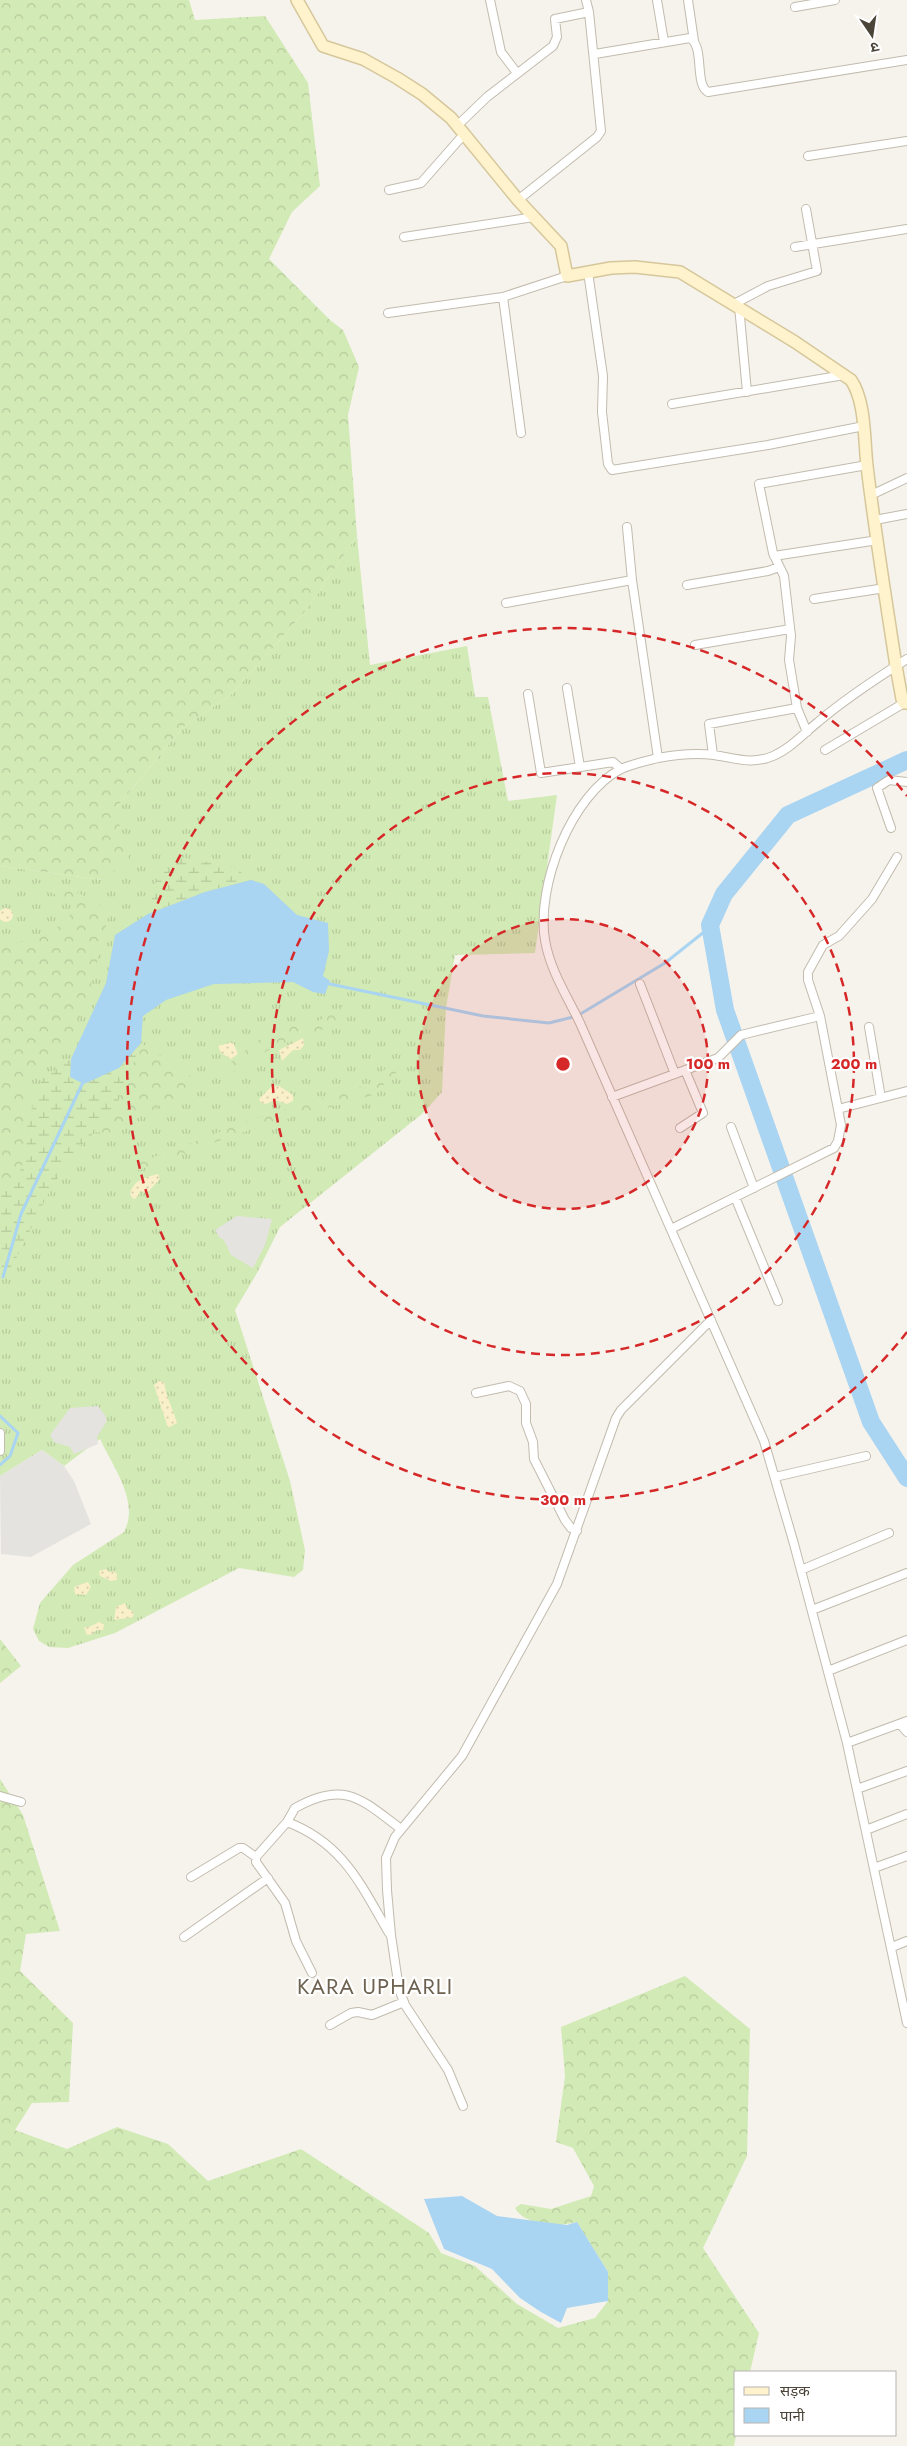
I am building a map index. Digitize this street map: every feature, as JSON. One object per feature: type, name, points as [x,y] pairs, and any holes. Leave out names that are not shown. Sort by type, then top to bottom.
[{"type":"street","points":[[297,0],[323,46],[362,59],[397,78],[425,96],[462,129],[518,200],[561,246],[567,276]]},
{"type":"street","points":[[490,0],[500,52],[517,73]]},
{"type":"street","points":[[518,200],[600,133],[602,124],[595,54],[586,0]]},
{"type":"street","points":[[657,0],[664,42]]},
{"type":"street","points":[[688,0],[704,89],[708,92],[907,60]]},
{"type":"street","points":[[795,7],[835,0]]},
{"type":"street","points":[[389,190],[420,184],[487,96],[555,44],[557,37],[555,19],[588,12]]},
{"type":"street","points":[[595,54],[690,38],[694,41]]},
{"type":"street","points":[[808,156],[907,141]]},
{"type":"street","points":[[736,305],[768,286],[816,272],[806,209]]},
{"type":"street","points":[[404,237],[534,216]]},
{"type":"street","points":[[795,247],[907,229]]},
{"type":"street","points":[[388,312],[503,297],[567,276],[588,272],[634,267],[675,271],[736,305],[851,380],[856,390],[864,426],[871,495],[896,666],[906,703],[825,750]]},
{"type":"street","points":[[588,272],[603,376],[602,418],[610,469],[615,471],[864,426]]},
{"type":"street","points":[[503,297],[521,433]]},
{"type":"street","points":[[736,305],[748,392]]},
{"type":"street","points":[[672,404],[844,374]]},
{"type":"street","points":[[807,732],[796,708],[789,660],[792,647],[784,576],[774,556],[759,484],[867,464]]},
{"type":"street","points":[[871,495],[907,478]]},
{"type":"street","points":[[875,520],[907,514]]},
{"type":"street","points":[[627,527],[632,580],[658,758]]},
{"type":"street","points":[[774,556],[878,540]]},
{"type":"street","points":[[687,585],[768,571],[779,566]]},
{"type":"street","points":[[506,603],[632,580]]},
{"type":"street","points":[[814,599],[885,588]]},
{"type":"street","points":[[695,645],[790,629]]},
{"type":"street","points":[[907,659],[818,721],[786,749],[761,760],[736,760],[713,755],[658,758],[621,769],[608,779],[577,812],[558,854],[548,886],[544,911],[545,940],[550,963],[580,1023],[755,1417],[775,1477],[847,1743],[905,2004],[907,2024]]},
{"type":"street","points":[[566,688],[580,767]]},
{"type":"street","points":[[528,694],[541,773],[613,762],[621,769]]},
{"type":"street","points":[[713,755],[709,724],[796,708]]},
{"type":"street","points":[[891,828],[877,788],[889,780],[907,782]]},
{"type":"street","points":[[671,1229],[834,1148],[840,1134],[838,1109],[820,1016],[808,980],[808,972],[823,945],[842,933],[872,900],[897,857]]},
{"type":"street","points":[[640,984],[675,1074]]},
{"type":"street","points":[[612,1097],[718,1058],[741,1036],[820,1016]]},
{"type":"street","points":[[868,1027],[881,1098]]},
{"type":"street","points":[[680,1128],[703,1113],[685,1070]]},
{"type":"street","points":[[838,1109],[907,1092]]},
{"type":"street","points":[[731,1127],[754,1188]]},
{"type":"street","points":[[735,1197],[778,1301]]},
{"type":"street","points":[[463,2106],[448,2070],[404,2002],[399,1988],[390,1934],[386,1858],[389,1848],[402,1829],[462,1756],[557,1584],[614,1424],[622,1410],[711,1320]]},
{"type":"street","points":[[476,1393],[509,1386],[520,1391],[526,1404],[526,1423],[532,1436],[536,1463],[565,1520],[571,1528],[577,1530]]},
{"type":"street","points":[[0,1433],[0,1451]]},
{"type":"street","points":[[775,1477],[866,1456]]},
{"type":"street","points":[[801,1570],[889,1533]]},
{"type":"street","points":[[812,1610],[907,1573]]},
{"type":"street","points":[[828,1671],[907,1640]]},
{"type":"street","points":[[847,1743],[904,1722],[907,1732]]},
{"type":"street","points":[[857,1789],[907,1771]]},
{"type":"street","points":[[312,1973],[296,1941],[285,1903],[256,1862],[256,1857],[288,1822],[288,1817],[295,1808],[314,1799],[338,1794],[358,1798],[402,1829]]},
{"type":"street","points":[[0,1796],[21,1802]]},
{"type":"street","points":[[866,1830],[907,1814]]},
{"type":"street","points":[[288,1822],[315,1835],[339,1854],[353,1872],[390,1934]]},
{"type":"street","points":[[191,1877],[239,1848],[243,1848],[256,1857]]},
{"type":"street","points":[[874,1868],[907,1856]]},
{"type":"street","points":[[184,1937],[268,1878]]},
{"type":"street","points":[[892,1947],[907,1941]]},
{"type":"street","points":[[330,2025],[351,2013],[358,2012],[372,2015],[404,2002]]},
{"type":"green space","points":[[0,0],[189,0],[195,20],[265,16],[308,83],[320,186],[292,212],[269,259],[330,320],[343,330],[359,367],[348,415],[357,536],[307,609],[230,696],[184,726],[115,809],[129,858],[103,880],[0,866]]},
{"type":"green space","points":[[357,536],[370,665],[467,646],[475,697],[488,697],[508,801],[557,795],[535,953],[455,955],[446,1008],[442,1092],[422,1114],[280,1227],[257,1273],[235,1310],[290,1481],[305,1550],[303,1570],[294,1577],[239,1568],[115,1633],[68,1648],[49,1647],[39,1641],[33,1629],[40,1603],[73,1565],[124,1532],[128,1521],[129,1509],[123,1485],[100,1439],[64,1466],[42,1450],[0,1476],[0,866],[103,880],[115,809],[184,726],[230,696],[307,609]]},
{"type":"green space","points":[[180,857],[234,867],[251,880],[205,892],[148,914],[158,876]]},
{"type":"green space","points":[[35,883],[75,892],[92,900],[109,914],[90,989],[76,1026],[66,1043],[52,1060],[25,1075],[27,1143],[25,1157],[15,1182],[0,1191],[0,941],[7,945],[45,935],[59,926],[75,909],[73,902],[36,886]]},
{"type":"green space","points":[[342,1005],[351,1014],[316,1033],[288,1041],[267,1051],[229,1074],[225,1068],[250,1046],[271,1032],[284,1027],[318,1021]]},
{"type":"green space","points":[[141,1043],[192,1077],[192,1089],[109,1133],[95,1132],[96,1124],[117,1104]]},
{"type":"green space","points":[[141,1043],[117,1104],[96,1124],[95,1132],[73,1153],[48,1194],[9,1273],[2,1273],[0,1191],[16,1182],[23,1163],[28,1135],[27,1122],[42,1079],[71,1059],[70,1077],[119,1068]]},
{"type":"green space","points":[[396,1058],[402,1067],[373,1095],[252,1129],[125,1175],[123,1169],[250,1120],[370,1084]]},
{"type":"green space","points":[[0,1639],[21,1666],[0,1683]]},
{"type":"green space","points":[[0,1779],[23,1815],[60,1931],[26,1934],[20,1971],[73,2023],[69,2102],[32,2103],[15,2130],[67,2149],[117,2127],[168,2144],[208,2181],[301,2149],[429,2233],[441,2253],[475,2266],[517,2304],[558,2328],[595,2318],[608,2301],[608,2272],[577,2222],[552,2225],[534,2222],[520,2214],[515,2208],[521,2204],[551,2209],[591,2196],[594,2186],[573,2148],[556,2142],[565,2076],[561,2027],[685,1976],[750,2029],[747,2156],[703,2248],[759,2333],[750,2371],[734,2371],[734,2436],[736,2436],[734,2446],[0,2446]]},
{"type":"sand","points":[[3,908],[9,908],[13,915],[9,922],[3,922],[-1,918],[-1,912]]},
{"type":"sand","points":[[303,1038],[304,1045],[300,1050],[293,1050],[282,1061],[279,1050]]},
{"type":"sand","points":[[233,1042],[238,1054],[231,1059],[221,1053],[218,1046]]},
{"type":"sand","points":[[272,1086],[279,1086],[293,1095],[293,1101],[287,1104],[275,1100],[266,1104],[261,1103],[259,1099]]},
{"type":"sand","points":[[158,1174],[160,1179],[147,1193],[140,1191],[137,1198],[133,1199],[130,1194],[137,1182]]},
{"type":"sand","points":[[159,1381],[164,1382],[177,1423],[168,1428],[154,1385]]},
{"type":"sand","points":[[106,1569],[117,1574],[117,1580],[111,1581],[100,1576],[99,1571]]},
{"type":"sand","points":[[88,1582],[91,1587],[86,1595],[75,1594],[74,1587]]},
{"type":"sand","points":[[125,1603],[128,1609],[134,1612],[133,1617],[114,1620],[116,1607]]},
{"type":"sand","points":[[99,1622],[104,1624],[103,1630],[97,1630],[87,1635],[84,1627],[89,1627]]},
{"type":"shaded area","points":[[237,1216],[272,1219],[265,1245],[253,1268],[231,1255],[224,1240],[219,1237],[215,1230]]},
{"type":"shaded area","points":[[98,1406],[107,1421],[97,1437],[98,1444],[74,1454],[70,1447],[54,1442],[50,1435],[70,1408]]},
{"type":"shaded area","points":[[42,1450],[64,1466],[74,1481],[91,1524],[31,1557],[1,1554],[0,1476]]},
{"type":"water","points":[[251,880],[264,884],[297,915],[328,923],[329,951],[323,976],[330,981],[325,994],[313,992],[293,982],[214,984],[166,1000],[143,1016],[141,1043],[119,1068],[84,1084],[70,1077],[71,1059],[106,983],[115,935],[148,914],[205,892]]},
{"type":"water","points":[[462,2196],[497,2216],[567,2225],[577,2222],[608,2272],[608,2301],[567,2308],[561,2323],[520,2298],[492,2269],[444,2249],[424,2199]]},
{"type":"waterway","points":[[907,760],[788,815],[724,894],[710,925],[725,1010],[871,1422],[907,1478]]},
{"type":"waterway","points":[[325,983],[483,1016],[549,1023],[577,1016],[665,963],[710,925]]},
{"type":"waterway","points":[[3,1277],[21,1214],[84,1080]]},
{"type":"waterway","points":[[0,1416],[18,1433],[10,1456],[0,1465]]},
{"type":"district","name":"KARA UPHARLI","points":[[375,1986]]}]
